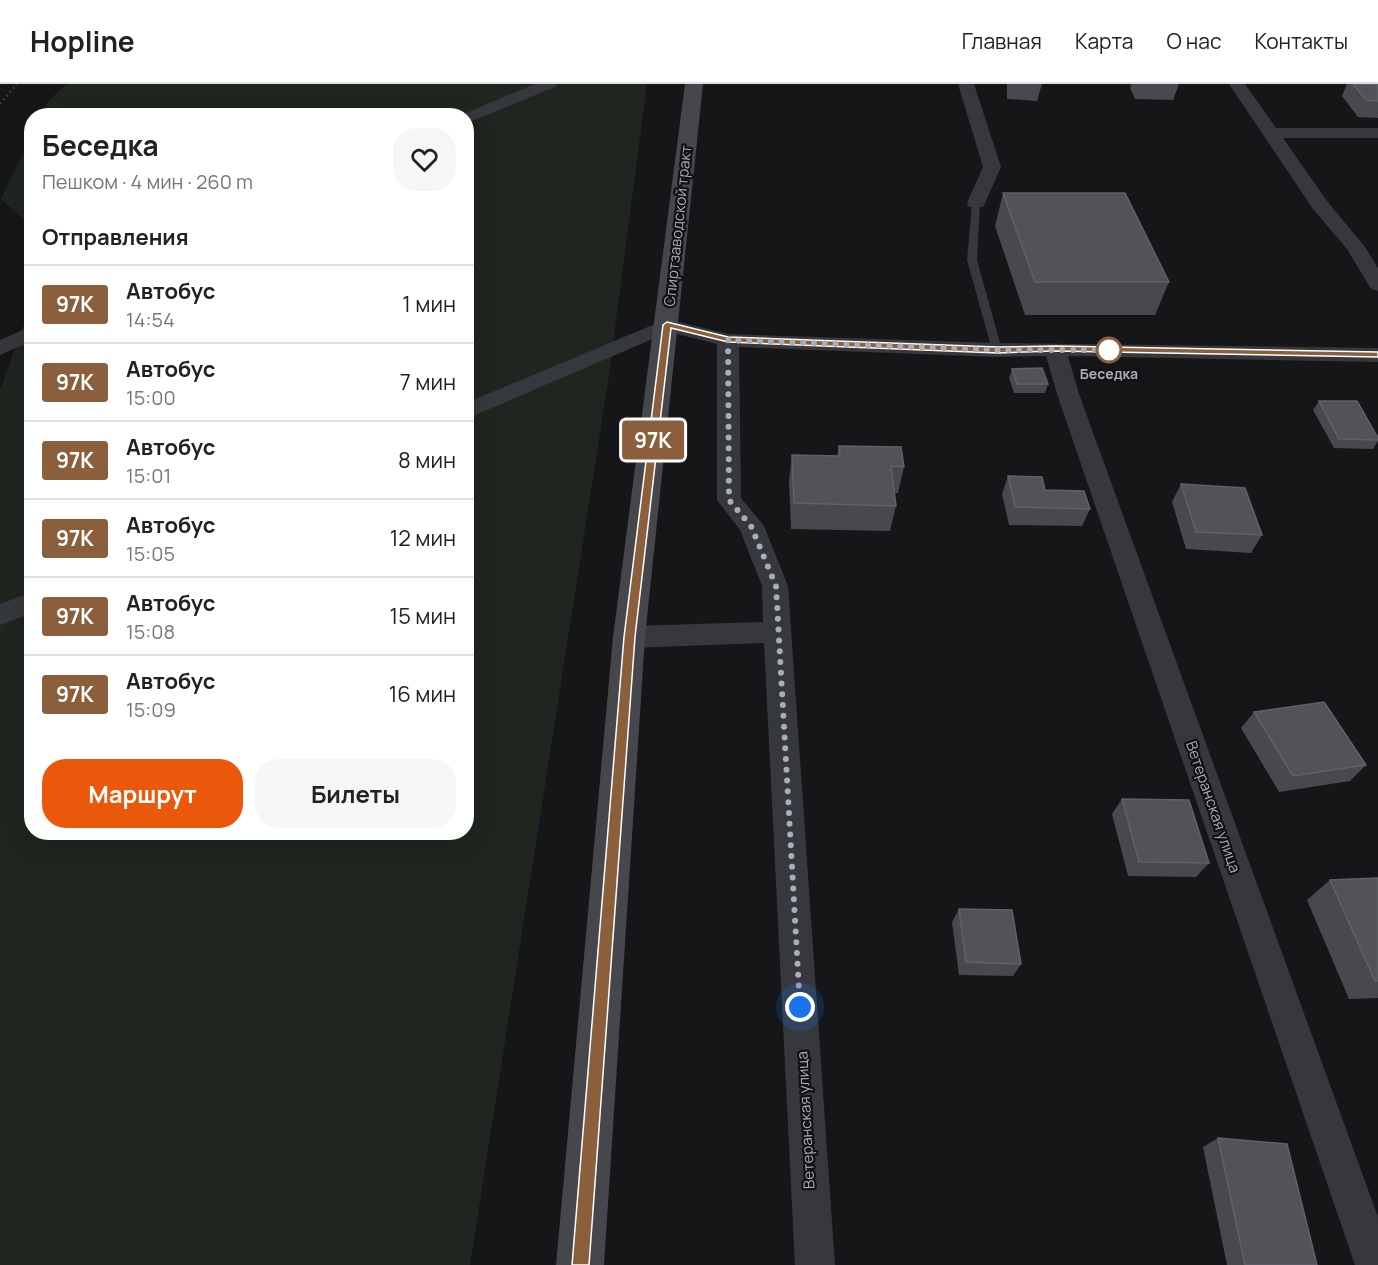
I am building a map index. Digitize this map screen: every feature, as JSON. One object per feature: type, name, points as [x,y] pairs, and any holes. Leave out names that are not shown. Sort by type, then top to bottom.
[{"type":"main road","name":"Спиртзаводской тракт","points":[[580,1265],[629,637],[694,84]]},
{"type":"street","points":[[474,114],[549,84]]},
{"type":"street","points":[[966,84],[992,167],[976,203]]},
{"type":"street","points":[[1237,84],[1320,205],[1355,248],[1378,285]]},
{"type":"street","points":[[1270,133],[1378,132]]},
{"type":"street","points":[[1355,248],[1378,248]]},
{"type":"street","points":[[474,409],[667,325],[728,340],[998,350],[1378,355]]},
{"type":"street","points":[[0,348],[24,336]]},
{"type":"street","name":"Ветеранская улица","points":[[728,340],[729,500],[751,526],[776,586],[815,1265]]},
{"type":"street","name":"Ветеранская улица","points":[[1055,349],[1068,394],[1375,1265]]},
{"type":"street","points":[[0,615],[24,605]]},
{"type":"street","points":[[629,637],[777,632]]},
{"type":"lane","points":[[976,203],[972,260],[998,350]]},
{"type":"path","points":[[0,104],[17,84]]},
{"type":"shaded area","points":[[67,84],[647,84],[608,382],[470,1265],[0,1265],[0,390],[24,324],[24,840],[474,840],[474,108],[45,108],[48,101]]},
{"type":"shaded area","points":[[24,151],[24,220],[1,199]]},
{"type":"building","points":[[1353,84],[1378,84],[1378,101],[1366,100]]},
{"type":"building","points":[[1003,193],[1125,193],[1169,282],[1035,282]]},
{"type":"building","points":[[1042,368],[1048,384],[1017,384],[1012,369]]},
{"type":"building","points":[[1319,401],[1357,401],[1378,440],[1339,439]]},
{"type":"building","points":[[839,446],[901,447],[904,467],[891,466],[896,506],[794,503],[792,455],[840,456]]},
{"type":"building","points":[[1008,476],[1042,477],[1045,490],[1084,491],[1090,509],[1015,507]]},
{"type":"building","points":[[1181,484],[1245,488],[1262,535],[1196,532]]},
{"type":"building","points":[[1324,702],[1366,765],[1293,776],[1254,712]]},
{"type":"building","points":[[1122,799],[1189,800],[1209,863],[1139,862]]},
{"type":"building","points":[[1378,878],[1378,981],[1375,981],[1330,880]]},
{"type":"building","points":[[959,909],[1012,910],[1021,964],[966,962]]},
{"type":"building","points":[[1218,1138],[1287,1144],[1317,1265],[1245,1265]]},
{"type":"bus line","name":"97К","points":[[580,1265],[629,637],[667,325],[728,340],[998,350],[1378,355]]},
{"type":"place","name":"Беседка","points":[[1109,350]]},
{"type":"route","points":[[800,1007],[776,586],[751,526],[729,500],[728,340],[998,350],[1109,350]]}]
